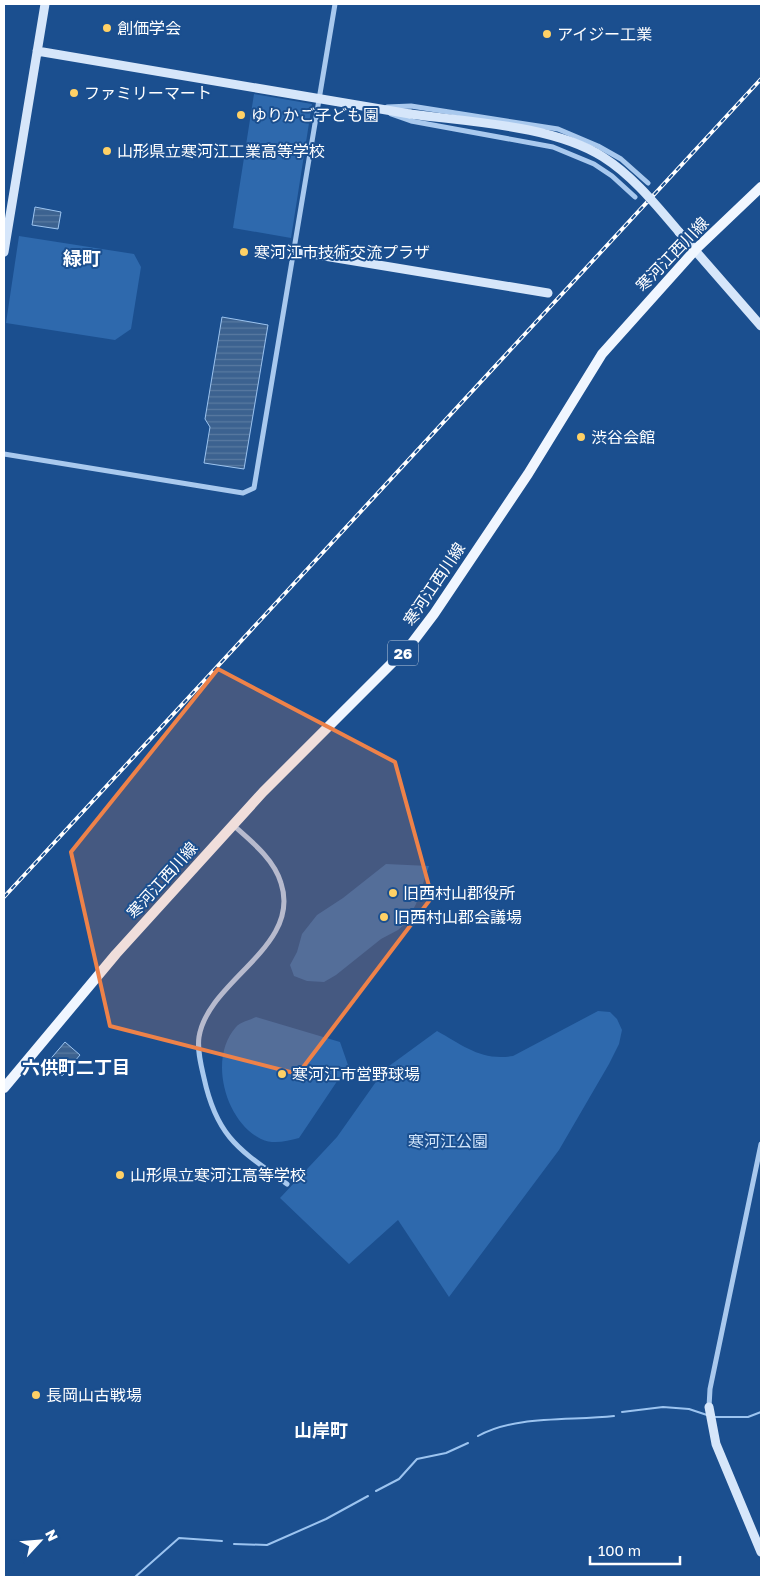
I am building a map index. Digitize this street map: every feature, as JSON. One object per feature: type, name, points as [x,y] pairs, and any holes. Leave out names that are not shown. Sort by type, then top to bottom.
[{"type":"main road","name":"寒河江西川線","points":[[4,1088],[116,954],[263,792],[412,643],[434,614],[528,474],[602,354],[696,249],[761,187]]},
{"type":"street","points":[[4,252],[45,4]]},
{"type":"street","points":[[4,454],[243,493],[250,492],[256,482],[335,4]]},
{"type":"street","points":[[37,51],[319,97],[410,114],[527,131],[580,145],[602,157],[638,185],[696,249],[761,326]]},
{"type":"street","points":[[374,108],[411,106],[558,129],[598,146],[621,160],[648,183]]},
{"type":"street","points":[[374,108],[411,122],[553,147],[594,164],[635,197]]},
{"type":"street","points":[[294,251],[548,293]]},
{"type":"street","points":[[233,825],[255,845],[277,873],[284,895],[282,915],[272,938],[208,1012],[199,1037],[199,1051],[211,1107],[220,1125],[235,1144],[287,1184]]},
{"type":"street","points":[[761,1144],[710,1389],[709,1410],[710,1423],[716,1444],[761,1552]]},
{"type":"highlighted area","points":[[218,669],[395,762],[432,897],[298,1074],[110,1026],[71,852]]},
{"type":"green space","points":[[254,94],[312,104],[291,238],[233,228]]},
{"type":"green space","points":[[19,236],[134,254],[141,267],[131,329],[115,340],[6,323]]},
{"type":"green space","points":[[386,864],[429,866],[416,904],[406,923],[398,930],[381,939],[336,975],[324,982],[307,981],[294,976],[290,965],[297,952],[302,934],[317,915],[343,898]]},
{"type":"green space","name":"寒河江公園","points":[[598,1011],[610,1012],[617,1019],[622,1030],[619,1044],[609,1064],[559,1150],[449,1297],[398,1220],[349,1264],[280,1198],[337,1137],[385,1069],[437,1031],[464,1047],[482,1054],[502,1057],[513,1056]]},
{"type":"green space","points":[[256,1017],[340,1042],[348,1065],[299,1138],[275,1142],[261,1139],[248,1130],[238,1118],[224,1088],[223,1055],[228,1040],[238,1025]]},
{"type":"shaded area","points":[[35,207],[61,212],[58,229],[32,225]]},
{"type":"shaded area","points":[[222,317],[268,325],[244,469],[204,463],[210,427],[205,419]]},
{"type":"shaded area","points":[[65,1042],[80,1055],[62,1076],[47,1063]]},
{"type":"waterway","points":[[622,1412],[663,1407],[689,1409],[707,1415]]},
{"type":"waterway","points":[[715,1417],[748,1417],[761,1412]]},
{"type":"waterway","points":[[478,1436],[493,1429],[526,1422],[614,1416]]},
{"type":"waterway","points":[[376,1491],[399,1479],[417,1459],[446,1453],[468,1443]]},
{"type":"waterway","points":[[234,1544],[267,1545],[326,1519],[368,1496]]},
{"type":"waterway","points":[[135,1577],[179,1538],[222,1541]]},
{"type":"railway","points":[[4,897],[761,79]]},
{"type":"place","name":"創価学会","points":[[107,28]]},
{"type":"place","name":"アイジー工業","points":[[547,34]]},
{"type":"place","name":"ファミリーマート","points":[[74,93]]},
{"type":"place","name":"ゆりかご子ども園","points":[[241,115]]},
{"type":"place","name":"山形県立寒河江工業高等学校","points":[[107,151]]},
{"type":"place","name":"寒河江市技術交流プラザ","points":[[244,252]]},
{"type":"place","name":"渋谷会館","points":[[581,437]]},
{"type":"place","name":"旧西村山郡役所","points":[[393,893]]},
{"type":"place","name":"旧西村山郡会議場","points":[[384,917]]},
{"type":"place","name":"寒河江市営野球場","points":[[282,1074]]},
{"type":"place","name":"山形県立寒河江高等学校","points":[[120,1175]]},
{"type":"place","name":"長岡山古戦場","points":[[36,1395]]},
{"type":"district","name":"緑町","points":[[82,257]]},
{"type":"district","name":"六供町二丁目","points":[[76,1067]]},
{"type":"district","name":"山岸町","points":[[321,1430]]}]
